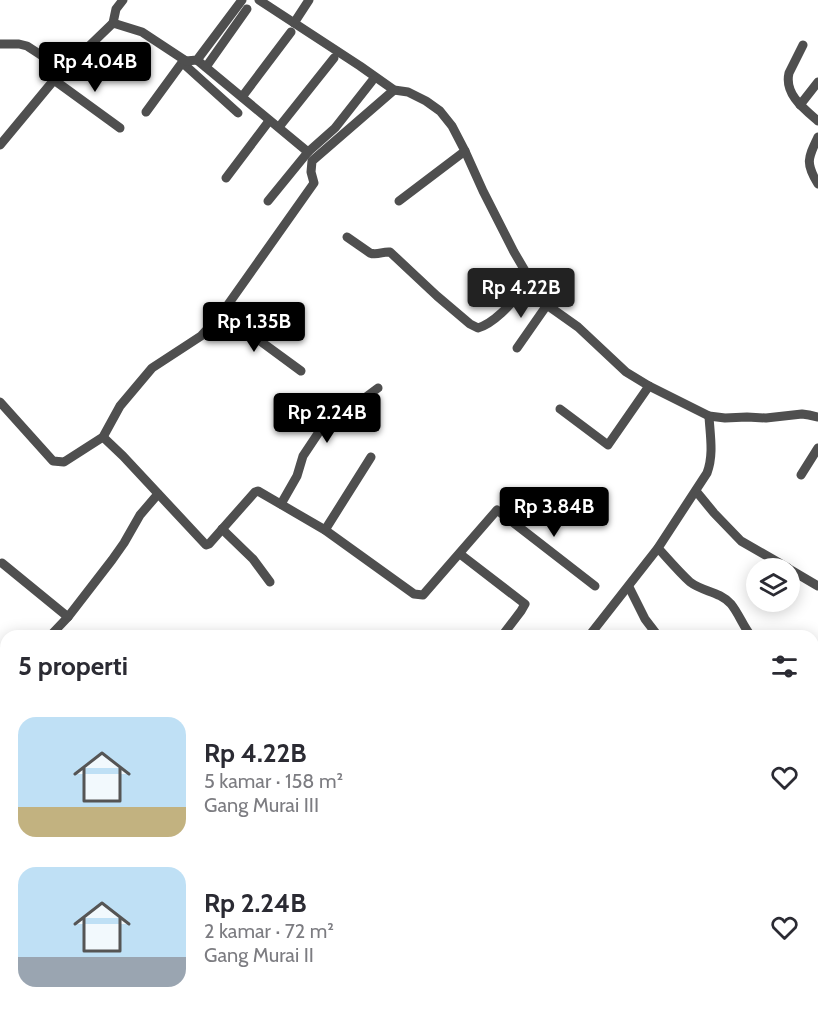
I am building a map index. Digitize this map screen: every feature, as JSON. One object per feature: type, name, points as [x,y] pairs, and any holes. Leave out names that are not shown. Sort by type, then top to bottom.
[{"type":"street","points":[[0,145],[54,80],[113,23],[116,9],[123,0]]},
{"type":"street","points":[[259,0],[292,28],[360,66],[394,90],[408,92],[426,100],[440,111],[452,126],[514,252],[547,305],[578,327],[626,372],[709,416],[766,418],[802,414],[818,417]]},
{"type":"street","points":[[242,97],[292,28],[309,0]]},
{"type":"street","points":[[197,60],[244,4]]},
{"type":"street","points":[[206,67],[244,4]]},
{"type":"street","points":[[113,23],[142,32],[185,60],[197,60],[308,152]]},
{"type":"street","points":[[0,44],[27,46],[64,70]]},
{"type":"street","points":[[803,45],[788,77],[791,91],[800,105],[818,121]]},
{"type":"street","points":[[279,128],[334,58]]},
{"type":"street","points":[[146,112],[185,60]]},
{"type":"street","points":[[185,60],[186,66],[238,113]]},
{"type":"street","points":[[54,80],[120,128]]},
{"type":"street","points":[[268,201],[308,152],[335,128],[372,81]]},
{"type":"street","points":[[800,105],[818,82]]},
{"type":"street","points":[[0,402],[53,461],[64,462],[103,436],[120,406],[152,368],[201,336],[222,313],[314,183],[312,161],[394,90]]},
{"type":"street","points":[[226,178],[269,121]]},
{"type":"street","points":[[818,137],[809,156],[808,164],[818,184]]},
{"type":"street","points":[[399,201],[465,151]]},
{"type":"street","points":[[347,237],[374,255],[390,252],[437,296],[478,328],[497,316],[531,281]]},
{"type":"street","points":[[517,348],[547,305]]},
{"type":"street","points":[[222,313],[301,371]]},
{"type":"street","points":[[560,409],[608,445],[649,386]]},
{"type":"street","points":[[281,504],[297,476],[303,456],[319,432],[378,388]]},
{"type":"street","points":[[595,630],[658,548],[707,473],[712,450],[709,416]]},
{"type":"street","points":[[103,436],[206,545],[258,491],[325,530],[419,596],[430,588],[497,510],[595,586]]},
{"type":"street","points":[[801,475],[818,448]]},
{"type":"street","points":[[325,530],[371,458]]},
{"type":"street","points":[[696,491],[741,541],[770,558]]},
{"type":"street","points":[[56,630],[112,560],[140,515],[158,494]]},
{"type":"street","points":[[222,530],[253,559],[270,582]]},
{"type":"street","points":[[658,548],[690,582],[705,590],[715,592],[730,603],[748,630]]},
{"type":"street","points":[[460,554],[525,606],[507,630]]},
{"type":"street","points":[[2,563],[68,617]]},
{"type":"street","points":[[800,576],[818,586]]},
{"type":"street","points":[[629,587],[645,619],[653,630]]}]
